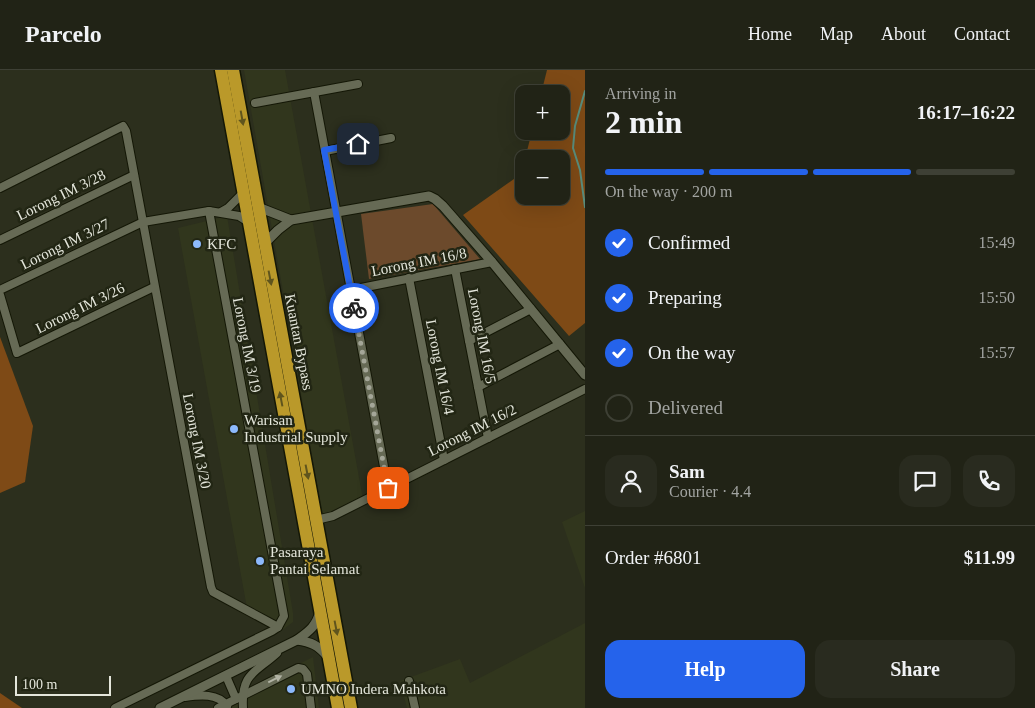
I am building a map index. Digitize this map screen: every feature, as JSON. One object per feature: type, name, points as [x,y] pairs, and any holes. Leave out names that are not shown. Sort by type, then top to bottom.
[{"type":"highway","name":"Kuantan Bypass","points":[[220,70],[338,708]]},
{"type":"highway","name":"Kuantan Bypass","points":[[233,70],[351,708]]},
{"type":"street","points":[[255,103],[358,84]]},
{"type":"street","points":[[314,92],[388,488]]},
{"type":"street","name":"Lorong IM 3/20","points":[[0,188],[123,126],[126,131],[211,587],[213,592],[278,627]]},
{"type":"street","points":[[324,150],[391,138]]},
{"type":"street","name":"Lorong IM 3/28","points":[[0,240],[134,175]]},
{"type":"street","points":[[221,212],[228,208],[242,194]]},
{"type":"street","points":[[264,244],[291,220],[429,196],[443,206],[492,262],[585,375]]},
{"type":"street","points":[[258,206],[291,220]]},
{"type":"street","name":"Lorong IM 3/27","points":[[0,290],[143,222],[209,211],[239,216],[248,221]]},
{"type":"street","name":"Lorong IM 3/19","points":[[209,211],[284,616],[278,627]]},
{"type":"street","name":"Lorong IM 16/8","points":[[351,290],[492,262]]},
{"type":"street","name":"Lorong IM 16/5","points":[[455,269],[488,438]]},
{"type":"street","name":"Lorong IM 16/4","points":[[409,278],[444,460]]},
{"type":"street","name":"Lorong IM 3/26","points":[[0,295],[17,353],[154,287]]},
{"type":"street","points":[[469,341],[532,309]]},
{"type":"street","points":[[478,387],[560,344]]},
{"type":"street","name":"Lorong IM 16/2","points":[[316,520],[333,516],[585,389]]},
{"type":"street","points":[[160,708],[297,640],[312,629],[318,617],[320,606]]},
{"type":"street","points":[[114,708],[278,627]]},
{"type":"street","points":[[297,640],[313,643],[321,648],[330,659]]},
{"type":"street","points":[[239,697],[251,674],[282,648]]},
{"type":"street","points":[[218,708],[227,706],[239,697],[298,668],[303,669],[307,674],[311,708]]},
{"type":"street","points":[[226,676],[239,697],[243,708]]},
{"type":"street","points":[[408,681],[415,708]]},
{"type":"street","points":[[173,701],[185,697],[206,696],[218,698],[227,706]]},
{"type":"shaded area","points":[[244,70],[285,70],[364,505],[324,524]]},
{"type":"shaded area","points":[[547,70],[585,70],[585,323],[569,336],[463,215],[515,178],[515,205],[570,205],[570,150],[527,150],[530,140],[570,140],[570,85],[543,85]]},
{"type":"shaded area","points":[[433,204],[480,259],[369,279],[361,214]]},
{"type":"shaded area","points":[[227,216],[293,613],[293,622],[281,631],[247,608],[178,228]]},
{"type":"shaded area","points":[[0,337],[33,426],[25,482],[0,493]]},
{"type":"shaded area","points":[[585,511],[585,588],[562,522]]},
{"type":"shaded area","points":[[585,623],[585,708],[407,708],[400,681],[460,659],[470,683]]},
{"type":"shaded area","points":[[313,657],[319,708],[211,708]]},
{"type":"shaded area","points":[[0,693],[22,708],[0,708]]},
{"type":"waterway","points":[[585,91],[575,126],[573,148],[580,170],[585,207]]},
{"type":"way so far","points":[[354,308],[388,488]]},
{"type":"place","name":"KFC","points":[[197,244]]},
{"type":"place","name":"Warisan Industrial Supply","points":[[234,429]]},
{"type":"place","name":"Pasaraya Pantai Selamat","points":[[260,561]]},
{"type":"place","name":"UMNO Indera Mahkota","points":[[291,689]]},
{"type":"route","points":[[354,308],[324,150],[358,144]]}]
